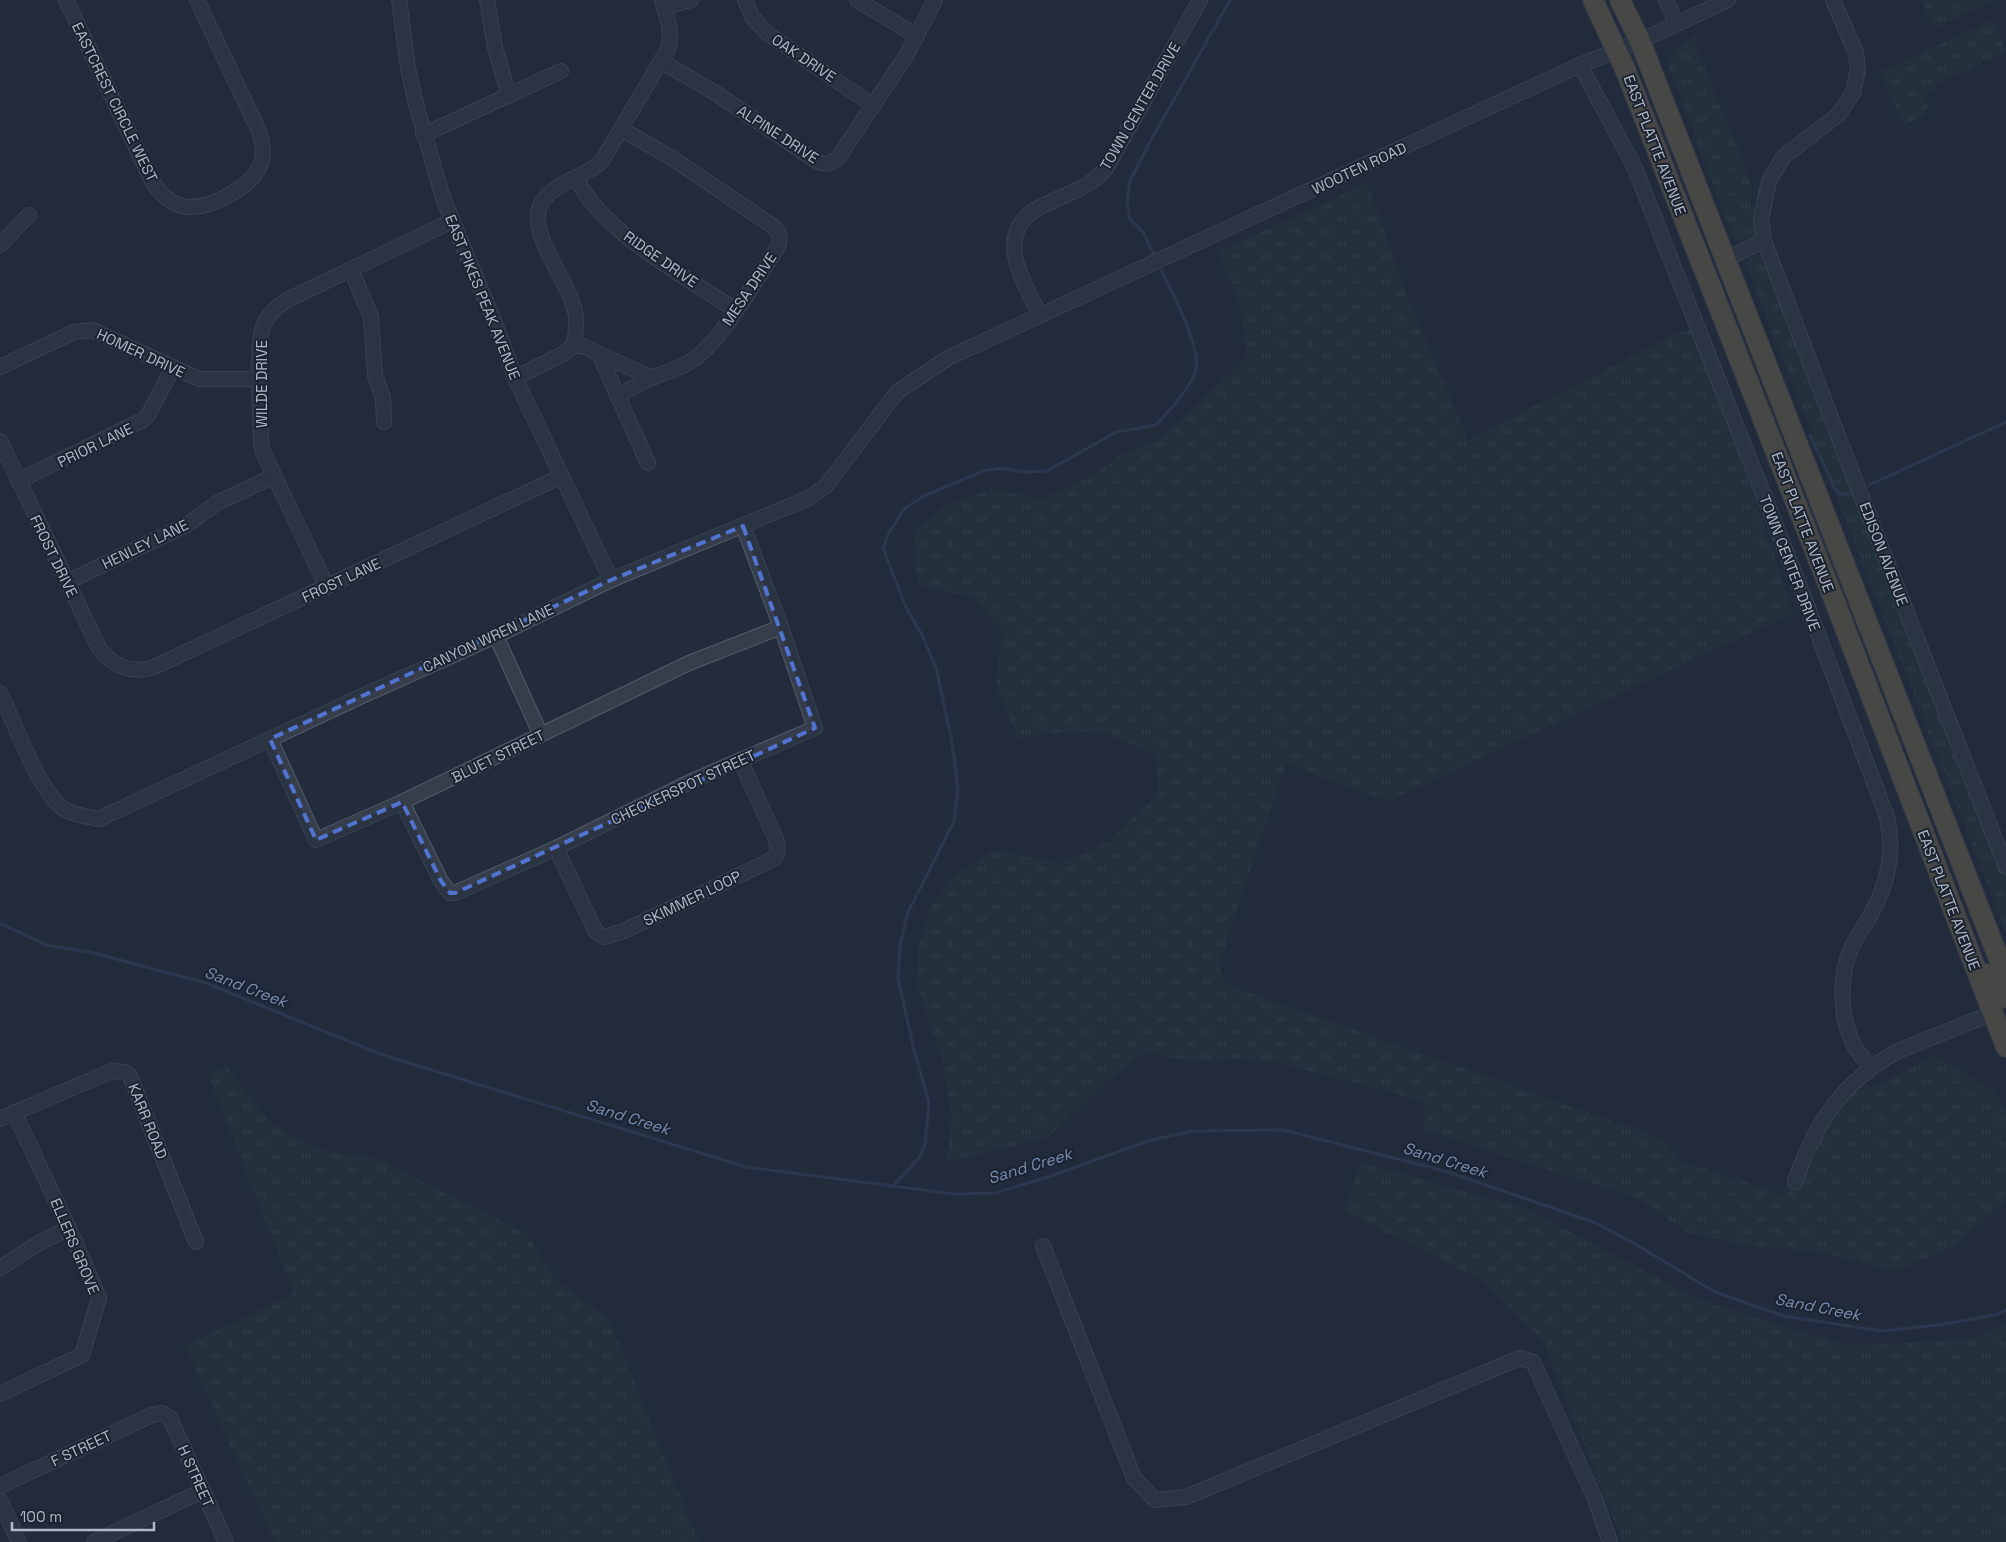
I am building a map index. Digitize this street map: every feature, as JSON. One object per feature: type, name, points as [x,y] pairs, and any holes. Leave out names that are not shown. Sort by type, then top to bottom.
[{"type":"highway","name":"EAST PLATTE AVENUE","points":[[1593,0],[1617,49],[1833,597],[2006,1047]]},
{"type":"highway","name":"EAST PLATTE AVENUE","points":[[1620,0],[1640,41],[2006,977]]},
{"type":"highway","points":[[1966,943],[1981,970],[1994,987],[2006,998]]},
{"type":"street","name":"EASTCREST CIRCLE WEST","points":[[66,0],[152,181],[175,211],[201,207],[225,198],[249,183],[256,174],[263,154],[263,142],[197,0]]},
{"type":"street","name":"EAST PIKES PEAK AVENUE","points":[[399,0],[408,68],[423,135],[440,189],[498,331],[515,378],[611,580]]},
{"type":"street","points":[[487,0],[495,47],[509,96]]},
{"type":"street","points":[[574,345],[575,310],[538,228],[534,205],[552,191],[602,162],[661,62],[670,41],[669,24],[663,4],[691,0]]},
{"type":"street","name":"OAK DRIVE","points":[[745,0],[752,17],[768,34],[874,106]]},
{"type":"street","points":[[856,0],[917,36]]},
{"type":"street","name":"ALPINE DRIVE","points":[[661,62],[717,94],[818,162],[832,163],[838,158],[874,106],[906,56],[935,0]]},
{"type":"street","name":"TOWN CENTER DRIVE","points":[[1040,315],[1017,267],[1014,254],[1016,234],[1021,224],[1035,210],[1092,182],[1103,172],[1200,0]]},
{"type":"street","points":[[1666,0],[1677,24]]},
{"type":"street","name":"WOOTEN ROAD","points":[[991,339],[1580,65],[1640,41],[1728,0]]},
{"type":"street","name":"EDISON AVENUE","points":[[1833,0],[1856,53],[1858,69],[1853,93],[1838,115],[1783,157],[1769,181],[1761,219],[1764,241],[2006,867]]},
{"type":"street","name":"TOWN CENTER DRIVE","points":[[1580,65],[1634,166],[1808,607],[1887,816],[1892,846],[1885,881],[1874,909],[1852,946],[1843,980],[1844,1011],[1848,1028],[1853,1044],[1870,1068]]},
{"type":"street","points":[[423,135],[561,71]]},
{"type":"street","name":"MESA DRIVE","points":[[617,396],[653,378],[680,368],[704,351],[713,342],[735,310],[778,247],[781,239],[779,232],[774,226],[702,178],[621,129]]},
{"type":"street","name":"RIDGE DRIVE","points":[[576,178],[589,201],[631,241],[735,310]]},
{"type":"street","points":[[0,245],[29,215]]},
{"type":"street","name":"WILDE DRIVE","points":[[327,587],[274,476],[261,443],[260,340],[266,321],[271,313],[287,300],[452,221]]},
{"type":"street","points":[[1725,259],[1764,241]]},
{"type":"street","points":[[351,270],[372,317],[375,375],[383,398],[384,422]]},
{"type":"street","name":"HOMER DRIVE","points":[[0,367],[74,332],[92,330],[192,376],[208,380],[260,379]]},
{"type":"street","name":"CANYON WREN LANE","points":[[0,693],[42,781],[60,806],[79,816],[99,819],[496,636],[611,580],[809,498],[826,486],[897,392],[948,358],[991,339]]},
{"type":"street","points":[[515,378],[563,354],[574,345],[586,347],[653,378]]},
{"type":"street","points":[[598,354],[648,463]]},
{"type":"street","name":"PRIOR LANE","points":[[18,481],[143,420],[148,415],[173,368]]},
{"type":"street","name":"FROST DRIVE","points":[[0,441],[99,648],[104,656],[117,665]]},
{"type":"street","name":"HENLEY LANE","points":[[67,582],[188,524],[216,503],[274,476]]},
{"type":"street","name":"FROST LANE","points":[[117,665],[134,671],[154,667],[562,476]]},
{"type":"street","name":"CHECKERSPOT STREET","points":[[402,802],[441,882],[450,893],[455,893],[556,848],[740,760],[815,728],[781,627],[743,526]]},
{"type":"street","name":"BLUET STREET","points":[[270,739],[316,840],[402,802],[689,663],[781,627]]},
{"type":"street","points":[[496,636],[541,735]]},
{"type":"street","name":"SKIMMER LOOP","points":[[556,848],[596,932],[604,937],[624,931],[692,899],[775,858],[778,850],[776,839],[740,760]]},
{"type":"street","points":[[1795,1182],[1806,1152],[1824,1118],[1845,1091],[1870,1068],[1883,1059],[1917,1042],[1993,1013]]},
{"type":"street","name":"KARR ROAD","points":[[0,1119],[112,1071],[125,1072],[130,1076],[196,1242]]},
{"type":"street","name":"ELLERS GROVE","points":[[0,1394],[82,1355],[99,1298],[69,1228],[14,1112]]},
{"type":"street","points":[[0,1268],[39,1243],[69,1228]]},
{"type":"street","points":[[1043,1246],[1134,1478],[1155,1500],[1186,1498],[1520,1358],[1534,1362],[1595,1499],[1610,1542]]},
{"type":"street","name":"F STREET","points":[[0,1486],[164,1410]]},
{"type":"street","name":"H STREET","points":[[164,1410],[170,1418],[226,1542]]},
{"type":"street","points":[[94,1542],[202,1491]]},
{"type":"street","points":[[0,1500],[19,1542]]},
{"type":"highlighted area","points":[[743,526],[815,728],[455,893],[450,893],[441,881],[402,802],[316,840],[270,739],[611,580]]},
{"type":"green space","points":[[1921,0],[1994,0],[1935,28]]},
{"type":"green space","points":[[1993,20],[2006,52],[1935,84],[1936,89],[1923,95],[1929,108],[1923,110],[1926,115],[1904,125],[1880,72]]},
{"type":"green space","points":[[1697,34],[1696,48],[1741,157],[1752,189],[1751,205],[1756,208],[1755,221],[1758,234],[1750,240],[1734,240],[1668,65],[1674,51]]},
{"type":"green space","points":[[1367,183],[1411,307],[1468,440],[1677,333],[1698,329],[1793,613],[1388,801],[1286,764],[1219,964],[1224,984],[1661,1138],[1680,1161],[1746,1182],[1782,1196],[1805,1152],[1838,1099],[1887,1081],[1935,1056],[1991,1089],[2006,1109],[2006,1200],[1954,1246],[1895,1271],[1815,1251],[1750,1246],[1686,1232],[1640,1199],[1424,1130],[1425,1102],[1282,1063],[1244,1059],[1185,1060],[1145,1051],[1104,1084],[1049,1137],[947,1162],[952,1116],[942,1060],[917,985],[919,946],[929,910],[953,877],[994,850],[1060,864],[1108,842],[1158,794],[1157,755],[1101,731],[1048,733],[1018,739],[996,687],[1002,630],[972,597],[918,585],[913,533],[945,506],[993,489],[1042,499],[1087,478],[1121,455],[1160,440],[1247,357],[1239,302],[1218,252]]},
{"type":"green space","points":[[1759,256],[1766,259],[1974,785],[2006,874],[2006,932],[1746,265],[1749,259]]},
{"type":"green space","points":[[226,1066],[271,1123],[317,1149],[381,1160],[528,1235],[554,1279],[609,1319],[698,1542],[275,1542],[185,1346],[294,1294],[208,1075]]},
{"type":"green space","points":[[1360,1162],[1526,1209],[1700,1300],[1847,1346],[1972,1339],[2006,1325],[2006,1542],[1623,1542],[1543,1341],[1483,1281],[1345,1212]]},
{"type":"waterway","points":[[1155,257],[1143,232],[1130,219],[1127,201],[1130,181],[1230,0]]},
{"type":"waterway","points":[[893,1186],[919,1158],[925,1144],[929,1103],[913,1046],[898,978],[900,945],[908,912],[954,821],[958,789],[952,742],[936,668],[923,637],[905,605],[883,548],[889,533],[904,509],[924,496],[983,471],[1003,468],[1023,472],[1047,471],[1116,432],[1156,425],[1188,387],[1195,373],[1196,363],[1195,350],[1184,319],[1159,265]]},
{"type":"waterway","points":[[1869,485],[2006,422]]},
{"type":"waterway","points":[[1810,435],[1837,493],[1847,495]]},
{"type":"waterway","name":"Sand Creek","points":[[0,923],[46,945],[90,952],[206,983],[380,1054],[746,1167],[954,1194],[995,1193],[1051,1176],[1151,1140],[1193,1131],[1283,1130],[1445,1171],[1596,1223],[1715,1292],[1784,1316],[1881,1331],[1938,1325],[1995,1315],[2006,1310]]}]
